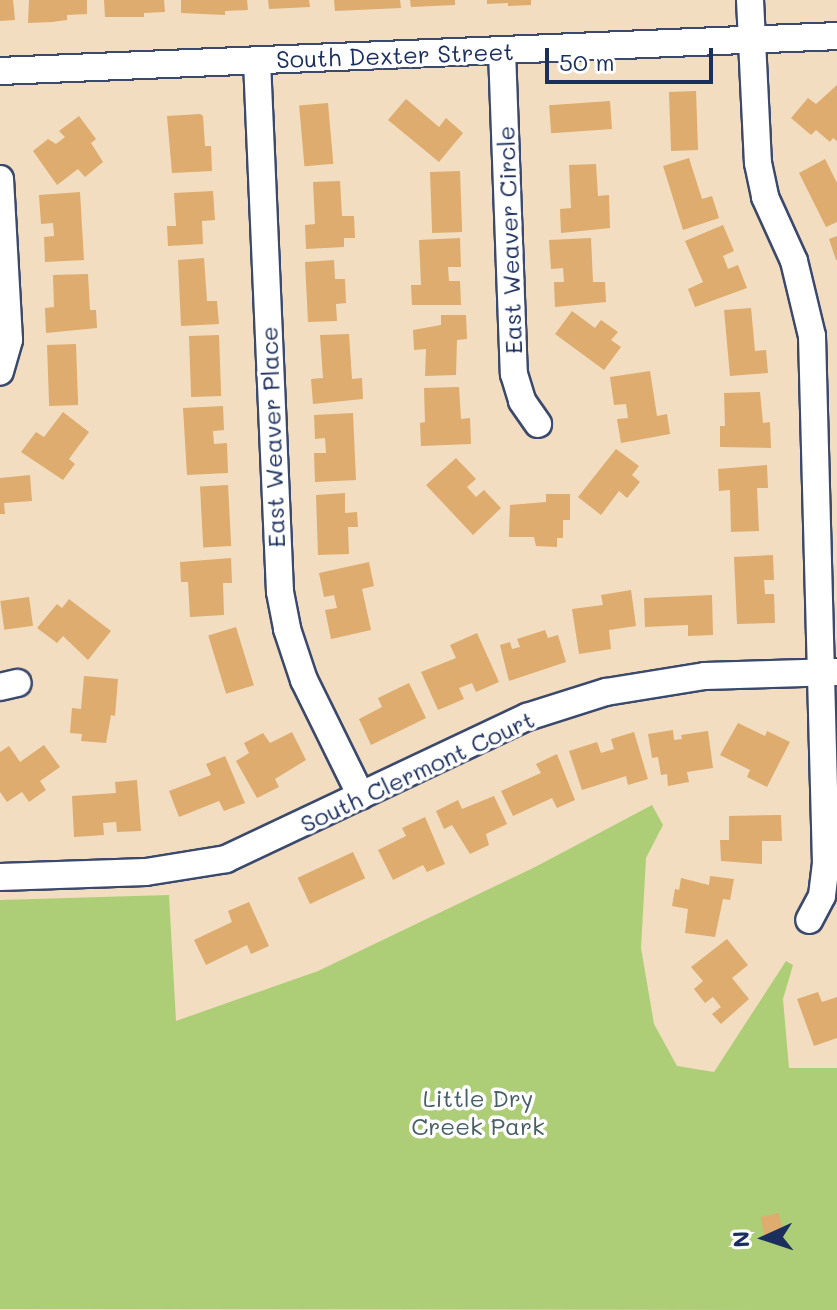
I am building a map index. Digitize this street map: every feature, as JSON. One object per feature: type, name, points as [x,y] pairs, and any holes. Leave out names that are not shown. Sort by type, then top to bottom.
[{"type":"street","points":[[750,0],[758,163],[765,197],[794,261],[807,306],[826,416],[830,672],[826,863],[822,896],[809,920]]},
{"type":"street","name":"South Dexter Street","points":[[0,71],[837,36]]},
{"type":"street","name":"East Weaver Circle","points":[[502,51],[514,374],[522,401],[538,424]]},
{"type":"street","name":"East Weaver Place","points":[[257,61],[280,592],[287,629],[304,680],[361,796]]},
{"type":"street","points":[[0,179],[9,340],[0,372]]},
{"type":"street","name":"South Clermont Court","points":[[0,877],[191,867],[249,850],[527,717],[606,692],[705,676],[830,672]]},
{"type":"green space","name":"Little Dry Creek Park","points":[[652,805],[663,825],[646,858],[641,948],[654,1024],[677,1066],[714,1072],[786,961],[793,965],[783,999],[789,1068],[837,1068],[837,1310],[0,1309],[0,900],[169,895],[176,1021],[318,971],[537,866]]},
{"type":"building","points":[[0,0],[13,0],[15,20],[0,21]]},
{"type":"building","points":[[29,0],[87,0],[87,14],[67,15],[67,20],[28,23]]},
{"type":"building","points":[[104,0],[164,0],[165,12],[144,13],[144,17],[105,17]]},
{"type":"building","points":[[181,0],[247,0],[248,10],[225,11],[225,15],[181,13]]},
{"type":"building","points":[[268,0],[309,0],[310,7],[269,9]]},
{"type":"building","points":[[334,0],[400,0],[401,8],[335,11]]},
{"type":"building","points":[[410,0],[455,0],[455,5],[411,7]]},
{"type":"building","points":[[487,0],[531,0],[531,5],[487,4]]},
{"type":"building","points":[[837,85],[837,141],[833,138],[830,142],[816,130],[811,135],[791,118],[808,98],[816,104]]},
{"type":"building","points":[[696,91],[698,150],[671,151],[669,92]]},
{"type":"building","points":[[406,99],[439,127],[446,118],[463,133],[439,162],[388,120]]},
{"type":"building","points":[[610,101],[612,129],[551,133],[549,105]]},
{"type":"building","points":[[328,103],[333,164],[304,166],[299,106]]},
{"type":"building","points":[[79,116],[96,139],[91,143],[103,162],[85,177],[78,169],[57,185],[33,151],[48,139],[56,144],[65,137],[59,131]]},
{"type":"building","points":[[167,116],[203,116],[205,146],[211,146],[212,171],[172,173]]},
{"type":"building","points":[[689,158],[702,199],[712,196],[719,218],[683,230],[663,166]]},
{"type":"building","points":[[825,159],[837,183],[837,222],[826,227],[799,173]]},
{"type":"building","points":[[596,164],[598,196],[609,195],[610,228],[561,233],[560,209],[571,208],[569,165]]},
{"type":"building","points":[[460,171],[462,232],[432,233],[430,172]]},
{"type":"building","points":[[340,181],[342,216],[354,216],[355,238],[344,238],[344,247],[306,249],[305,225],[315,224],[313,182]]},
{"type":"building","points":[[213,191],[215,220],[202,221],[203,244],[168,246],[167,226],[176,226],[174,193]]},
{"type":"building","points":[[80,192],[84,260],[45,262],[44,237],[54,236],[53,223],[41,224],[39,195]]},
{"type":"building","points":[[723,225],[734,251],[723,256],[728,269],[738,265],[747,288],[695,307],[688,289],[703,282],[685,241]]},
{"type":"building","points":[[837,236],[837,260],[836,260],[829,239]]},
{"type":"building","points":[[460,238],[461,267],[448,267],[449,281],[460,281],[461,305],[412,305],[411,285],[421,285],[419,240]]},
{"type":"building","points":[[591,238],[593,282],[605,282],[606,302],[555,307],[554,282],[564,282],[563,268],[551,269],[549,240]]},
{"type":"building","points":[[204,258],[207,301],[217,301],[219,324],[181,326],[178,260]]},
{"type":"building","points":[[334,260],[335,279],[345,279],[346,303],[336,304],[337,321],[308,322],[305,262]]},
{"type":"building","points":[[88,274],[90,310],[96,310],[97,328],[46,333],[45,308],[54,307],[53,275]]},
{"type":"building","points":[[751,308],[755,351],[766,350],[768,373],[730,376],[724,310]]},
{"type":"building","points":[[572,311],[595,328],[601,320],[618,332],[611,340],[621,347],[604,370],[555,334]]},
{"type":"building","points":[[441,315],[466,315],[467,339],[457,340],[456,375],[425,376],[426,349],[414,350],[413,330],[441,325]]},
{"type":"building","points":[[349,334],[352,379],[362,378],[363,399],[313,404],[311,379],[323,378],[320,335]]},
{"type":"building","points":[[219,335],[221,396],[191,397],[189,336]]},
{"type":"building","points":[[76,344],[78,405],[49,406],[47,345]]},
{"type":"building","points":[[650,371],[657,416],[667,414],[670,434],[621,443],[617,419],[628,418],[626,404],[614,405],[610,377]]},
{"type":"building","points":[[459,387],[461,419],[470,418],[471,444],[421,446],[420,423],[425,422],[424,388]]},
{"type":"building","points":[[760,392],[763,423],[770,422],[771,448],[720,447],[720,426],[725,426],[724,393]]},
{"type":"building","points":[[223,406],[224,430],[213,431],[214,444],[227,443],[228,473],[187,475],[183,408]]},
{"type":"building","points":[[63,412],[89,432],[69,459],[75,464],[63,480],[21,452],[36,432],[44,437]]},
{"type":"building","points":[[353,413],[356,480],[315,482],[314,453],[326,453],[325,438],[315,439],[314,415]]},
{"type":"building","points":[[616,449],[639,466],[632,475],[640,482],[627,498],[619,491],[601,515],[578,497]]},
{"type":"building","points":[[456,458],[476,479],[467,487],[476,497],[484,490],[501,508],[473,535],[426,485]]},
{"type":"building","points":[[767,465],[768,488],[757,488],[759,531],[731,532],[730,490],[719,491],[718,469]]},
{"type":"building","points":[[30,475],[32,501],[4,503],[5,514],[0,514],[0,478]]},
{"type":"building","points":[[228,485],[231,546],[203,547],[200,486]]},
{"type":"building","points":[[345,493],[345,513],[357,512],[358,527],[348,527],[349,554],[318,555],[316,495]]},
{"type":"building","points":[[546,494],[570,494],[570,520],[563,520],[563,538],[557,538],[557,547],[536,546],[534,537],[509,537],[510,505],[546,502]]},
{"type":"building","points":[[773,555],[774,580],[764,580],[765,594],[774,594],[775,623],[737,624],[734,557]]},
{"type":"building","points":[[231,558],[232,583],[223,583],[224,615],[190,617],[188,582],[181,582],[180,562]]},
{"type":"building","points":[[369,562],[374,586],[362,589],[371,630],[331,639],[325,610],[337,608],[334,595],[324,597],[319,573]]},
{"type":"building","points":[[631,590],[636,626],[609,630],[611,649],[579,654],[572,609],[603,605],[601,595]]},
{"type":"building","points":[[712,595],[713,635],[688,636],[688,625],[645,627],[644,598]]},
{"type":"building","points":[[29,597],[33,626],[4,630],[0,601]]},
{"type":"building","points":[[69,599],[111,631],[88,660],[63,636],[57,643],[37,628],[57,604],[62,608]]},
{"type":"building","points":[[236,627],[254,685],[226,694],[208,635]]},
{"type":"building","points":[[545,630],[548,638],[558,635],[566,662],[509,681],[500,645],[510,642],[512,649],[520,647],[517,639]]},
{"type":"building","points":[[477,633],[499,682],[476,692],[472,683],[459,688],[464,699],[438,710],[421,672],[456,658],[450,645]]},
{"type":"building","points":[[84,676],[118,679],[115,716],[111,715],[106,743],[81,741],[82,734],[70,733],[72,708],[81,709]]},
{"type":"building","points":[[409,683],[426,718],[371,745],[359,719],[382,707],[378,698]]},
{"type":"building","points":[[738,723],[765,736],[767,731],[790,742],[767,787],[747,777],[750,770],[720,755]]},
{"type":"building","points":[[673,730],[674,740],[682,739],[681,735],[708,731],[713,768],[687,772],[689,782],[668,786],[667,774],[661,775],[658,757],[652,758],[648,734]]},
{"type":"building","points":[[292,732],[306,760],[275,779],[279,787],[257,798],[236,761],[249,753],[244,743],[263,733],[270,743]]},
{"type":"building","points":[[634,732],[648,779],[628,785],[626,776],[582,790],[569,751],[597,742],[601,753],[614,749],[611,739]]},
{"type":"building","points":[[44,745],[60,767],[40,781],[46,790],[29,802],[22,792],[7,802],[0,792],[0,752],[9,746],[20,762]]},
{"type":"building","points":[[557,754],[575,800],[557,808],[552,798],[513,816],[501,791],[541,773],[536,764]]},
{"type":"building","points":[[225,756],[245,803],[224,811],[219,801],[179,817],[169,791],[211,775],[206,764]]},
{"type":"building","points":[[137,780],[141,831],[117,832],[116,822],[103,823],[104,835],[74,837],[72,796],[116,793],[115,782]]},
{"type":"building","points":[[494,796],[507,824],[486,834],[489,845],[470,854],[452,825],[444,829],[436,811],[458,800],[462,809]]},
{"type":"building","points":[[781,815],[782,841],[762,841],[762,864],[721,861],[720,840],[729,840],[729,816]]},
{"type":"building","points":[[425,817],[445,864],[427,872],[423,865],[393,880],[378,850],[406,836],[402,828]]},
{"type":"building","points":[[353,852],[365,878],[310,904],[298,878]]},
{"type":"building","points":[[710,876],[734,879],[730,900],[723,899],[715,937],[685,933],[688,909],[672,906],[675,889],[679,890],[681,878],[709,885]]},
{"type":"building","points":[[249,902],[269,946],[251,954],[247,945],[206,965],[194,940],[232,922],[228,911]]},
{"type":"building","points":[[727,939],[748,965],[732,978],[749,999],[721,1024],[712,1014],[721,1007],[713,997],[705,1003],[694,989],[703,981],[691,967]]},
{"type":"building","points":[[818,992],[822,1002],[837,997],[837,1038],[814,1046],[797,999]]},
{"type":"building","points":[[779,1213],[783,1232],[764,1236],[760,1217]]}]
